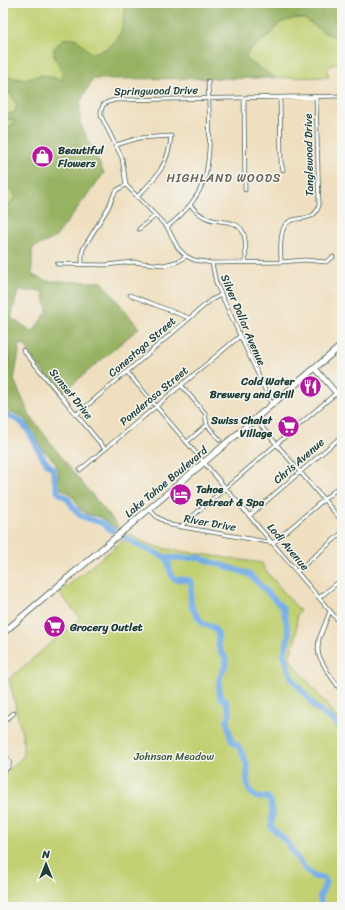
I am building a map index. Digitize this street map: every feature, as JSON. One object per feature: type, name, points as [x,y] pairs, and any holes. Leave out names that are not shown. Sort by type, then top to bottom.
[{"type":"highway","name":"Lake Tahoe Boulevard","points":[[3,633],[342,345]]},
{"type":"street","points":[[167,228],[190,205],[203,185],[207,171],[208,81]]},
{"type":"street","name":"Springwood Drive","points":[[126,185],[122,158],[102,116],[101,111],[103,105],[108,102],[115,100],[244,99],[342,96]]},
{"type":"street","name":"Tanglewood Drive","points":[[281,262],[282,234],[284,226],[293,220],[309,218],[317,210],[319,205],[316,97]]},
{"type":"street","points":[[280,98],[281,162],[283,170]]},
{"type":"street","points":[[244,99],[245,190]]},
{"type":"street","points":[[116,145],[139,138],[170,136],[169,152],[159,173],[137,197]]},
{"type":"street","points":[[82,264],[83,249],[108,208],[114,194],[117,190],[126,185],[167,228],[178,248],[186,256],[194,260],[212,263],[281,262],[305,260],[326,262],[333,257]]},
{"type":"street","points":[[190,205],[205,218],[214,221],[230,222],[237,225],[243,231],[245,239],[246,262]]},
{"type":"street","points":[[139,229],[156,216]]},
{"type":"street","points":[[57,264],[106,265],[132,262],[164,265],[179,261],[186,256]]},
{"type":"street","name":"Silver Dollar Avenue","points":[[212,263],[216,283],[221,295],[272,405]]},
{"type":"street","points":[[130,295],[189,318]]},
{"type":"street","name":"Conestoga Street","points":[[76,415],[210,300],[221,295]]},
{"type":"street","name":"Ponderosa Street","points":[[80,470],[240,336]]},
{"type":"street","name":"Sunset Drive","points":[[23,350],[105,449]]},
{"type":"street","points":[[315,368],[342,400]]},
{"type":"street","name":"Lodi Avenue","points":[[127,372],[342,625]]},
{"type":"street","points":[[181,385],[205,413],[207,425],[220,440]]},
{"type":"street","points":[[180,527],[342,388]]},
{"type":"street","points":[[255,420],[342,521]]},
{"type":"street","points":[[187,442],[207,425]]},
{"type":"street","name":"Chris Avenue","points":[[249,516],[342,436]]},
{"type":"street","points":[[273,543],[342,484]]},
{"type":"street","name":"River Drive","points":[[149,509],[164,522],[180,527],[273,543]]},
{"type":"street","points":[[297,571],[342,533]]},
{"type":"street","points":[[319,598],[342,579]]},
{"type":"street","points":[[330,611],[319,639],[319,656],[327,671],[342,692]]},
{"type":"street","points":[[3,722],[14,713]]},
{"type":"street","points":[[3,752],[9,759],[10,764],[3,772]]},
{"type":"green space","points":[[3,3],[125,3],[120,35],[109,47],[102,51],[90,53],[77,39],[64,39],[54,48],[54,56],[64,72],[62,80],[41,75],[25,80],[13,78],[3,73]]},
{"type":"green space","points":[[125,3],[342,3],[342,38],[325,33],[305,19],[296,18],[279,23],[272,33],[246,54],[247,60],[275,78],[93,79],[80,102],[80,123],[104,173],[55,238],[32,248],[32,275],[47,281],[102,282],[139,328],[61,394],[31,356],[27,347],[21,344],[18,346],[19,352],[14,380],[30,416],[73,472],[118,526],[116,529],[100,517],[86,514],[79,508],[69,493],[60,488],[58,484],[58,470],[55,462],[42,449],[26,421],[19,415],[11,412],[9,408],[3,378],[10,366],[10,357],[3,338],[3,206],[10,204],[16,196],[12,190],[3,189],[3,130],[6,130],[14,122],[12,119],[3,119],[3,115],[14,113],[17,105],[11,94],[3,91],[3,73],[13,78],[25,80],[41,75],[62,80],[63,72],[54,56],[54,48],[64,39],[77,39],[90,53],[106,49],[120,35]],"holes":[[[18,291],[43,291],[47,311],[33,332],[11,318]]]},
{"type":"green space","points":[[296,18],[305,19],[325,33],[342,38],[342,64],[331,65],[327,70],[329,77],[275,78],[247,60],[246,54],[254,46],[271,34],[279,23]]},
{"type":"green space","points":[[3,91],[11,94],[17,105],[14,113],[3,115]]},
{"type":"green space","points":[[3,119],[12,119],[15,122],[6,130],[3,130]]},
{"type":"green space","points":[[3,189],[12,190],[16,196],[10,204],[3,206]]},
{"type":"green space","points":[[3,338],[10,357],[10,366],[3,378]]},
{"type":"green space","points":[[3,380],[9,408],[11,412],[3,412]]},
{"type":"green space","name":"Johnson Meadow","points":[[131,534],[147,544],[166,549],[262,563],[265,570],[300,611],[297,614],[296,637],[289,658],[336,717],[342,719],[342,907],[3,907],[3,774],[23,757],[23,738],[9,679],[80,618],[59,593]]},
{"type":"waterway","points":[[3,415],[14,418],[28,429],[41,454],[53,469],[58,492],[68,499],[73,507]]},
{"type":"waterway","points":[[74,508],[81,516],[102,523],[113,531]]},
{"type":"waterway","points":[[126,538],[167,558],[200,558],[249,574],[283,608],[289,634],[284,654],[291,677],[314,706],[342,728]]},
{"type":"waterway","points":[[167,558],[171,574],[174,579],[188,580],[192,583],[190,595],[192,607],[196,614],[203,624],[213,627],[218,634],[218,644],[225,657],[226,664],[220,677],[220,697],[226,701],[230,713],[227,721],[231,740],[238,745],[247,764],[248,787],[252,794],[258,798],[267,797],[270,800],[272,812],[271,827],[287,842],[307,871],[315,877],[324,878],[326,882],[320,896],[321,907]]},
{"type":"waterway","points":[[342,887],[340,890],[342,891]]},
{"type":"place","name":"Beautiful Flowers","points":[[43,156]]},
{"type":"place","name":"Cold Water Brewery and Grill","points":[[310,387]]},
{"type":"place","name":"Swiss Chalet Village","points":[[288,426]]},
{"type":"place","name":"Tahoe Retreat & Spa","points":[[181,495]]},
{"type":"place","name":"Grocery Outlet","points":[[55,627]]},
{"type":"district","name":"HIGHLAND WOODS","points":[[224,178]]}]
